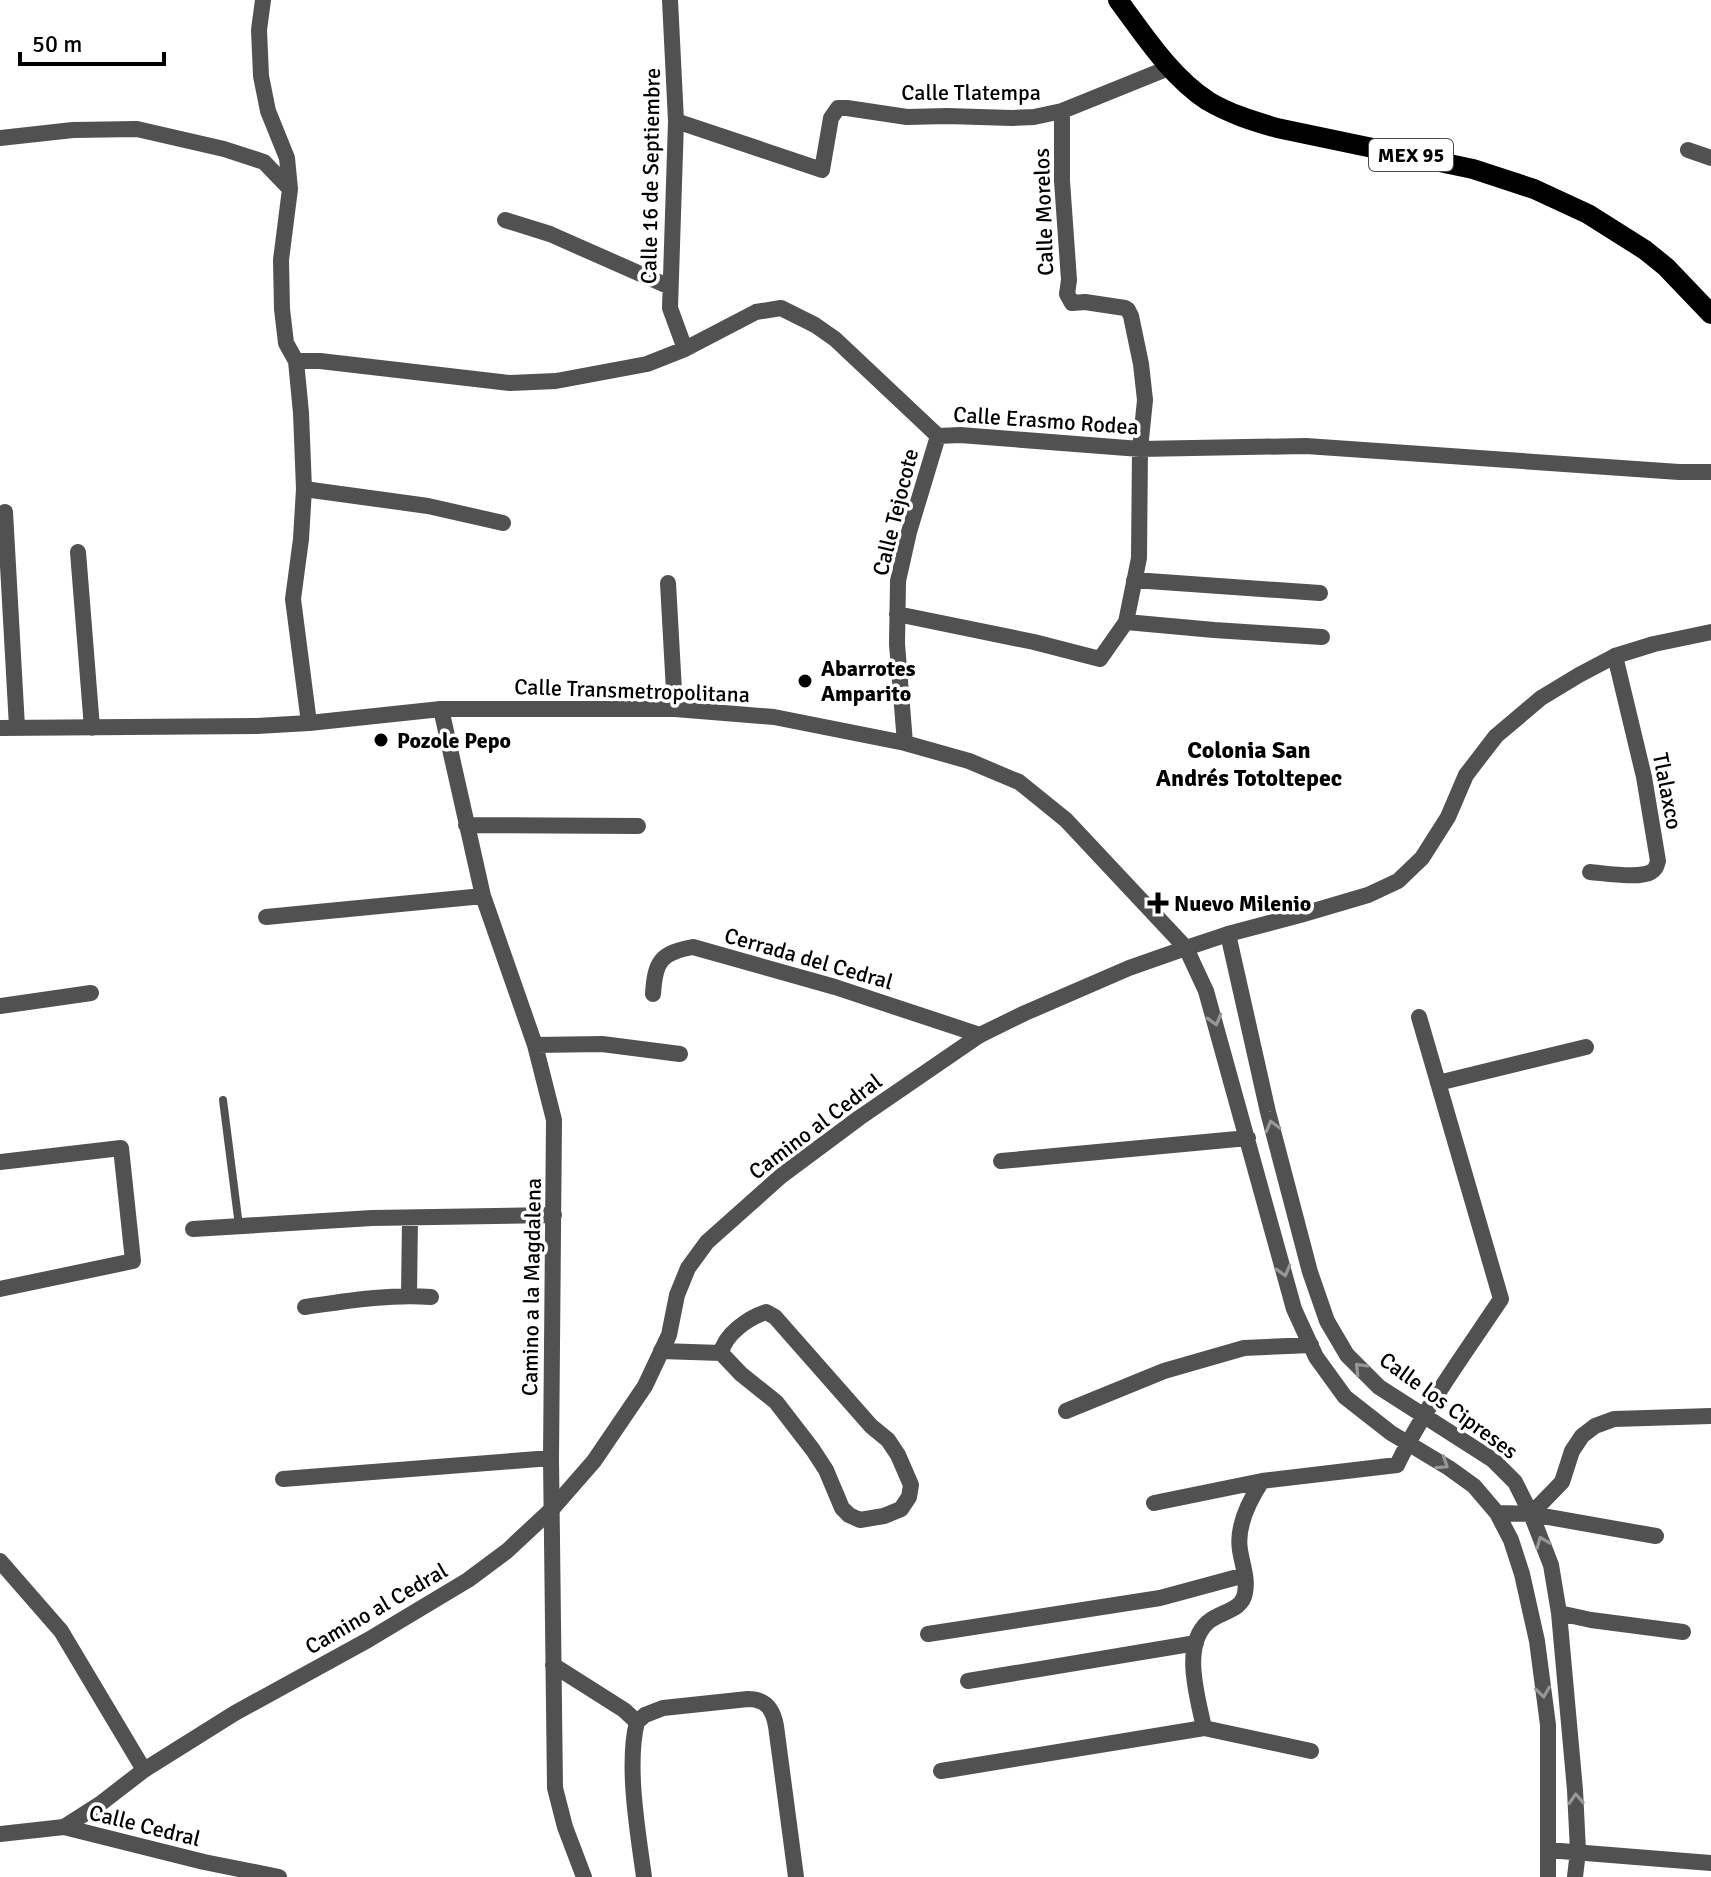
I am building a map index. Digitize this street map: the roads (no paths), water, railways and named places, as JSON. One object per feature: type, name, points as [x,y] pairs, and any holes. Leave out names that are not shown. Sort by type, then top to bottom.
[{"type":"main road","name":"MEX 95","points":[[1118,0],[1171,67],[1206,99],[1226,111],[1309,135],[1473,169],[1563,201],[1618,231],[1645,250],[1666,267],[1711,314]]},
{"type":"street","points":[[263,0],[259,30],[261,76],[268,111],[287,158],[290,189],[281,260],[282,309],[286,343],[296,361],[303,433],[301,539],[293,599],[309,723]]},
{"type":"street","name":"Calle 16 de Septiembre","points":[[670,0],[676,121],[670,308],[685,349]]},
{"type":"street","name":"Calle Tlatempa","points":[[676,121],[822,170],[831,118],[838,108],[907,117],[1034,117],[1062,111],[1171,67]]},
{"type":"street","name":"Calle Morelos","points":[[1062,111],[1067,294],[1072,303],[1125,308],[1131,316],[1145,400],[1140,449]]},
{"type":"street","points":[[0,138],[73,130],[137,129],[224,149],[264,162],[290,189]]},
{"type":"street","points":[[1688,150],[1711,158]]},
{"type":"street","points":[[505,220],[550,234],[670,287]]},
{"type":"street","name":"Calle Erasmo Rodea","points":[[296,361],[320,361],[510,383],[556,381],[647,364],[685,349],[756,312],[781,308],[835,339],[938,436],[960,435],[1140,449],[1306,446],[1711,472]]},
{"type":"street","name":"Calle Tejocote","points":[[905,743],[899,676],[898,581],[909,532],[938,436]]},
{"type":"street","points":[[897,614],[1100,659],[1126,622],[1139,558],[1140,449]]},
{"type":"street","points":[[304,489],[428,506],[503,523]]},
{"type":"street","points":[[5,512],[17,727]]},
{"type":"street","points":[[78,552],[92,728]]},
{"type":"street","points":[[1134,580],[1320,593]]},
{"type":"street","points":[[668,583],[675,709]]},
{"type":"street","points":[[1126,622],[1322,637]]},
{"type":"street","name":"Camino al Cedral","points":[[64,1827],[144,1770],[235,1713],[368,1640],[468,1580],[507,1551],[553,1508],[594,1461],[645,1386],[669,1335],[677,1295],[688,1268],[707,1242],[781,1176],[859,1118],[980,1035],[1129,968],[1228,934],[1368,895],[1398,881],[1422,858],[1448,817],[1466,775],[1496,736],[1541,698],[1615,656],[1711,632]]},
{"type":"street","name":"Tlalaxco","points":[[1590,872],[1649,874],[1658,861],[1644,777],[1615,656]]},
{"type":"street","name":"Calle Transmetropolitana","points":[[0,728],[257,726],[441,709],[675,709],[774,717],[905,743],[969,761],[1019,782],[1066,820],[1186,948]]},
{"type":"street","name":"Camino a la Magdalena","points":[[441,709],[483,896],[535,1045],[554,1120],[551,1458],[555,1788],[565,1827],[584,1877]]},
{"type":"street","points":[[466,825],[638,826]]},
{"type":"street","points":[[266,917],[483,896]]},
{"type":"street","name":"Calle los Cipreses","points":[[1228,934],[1268,1112],[1310,1272],[1327,1321],[1347,1355],[1379,1387],[1493,1460],[1515,1482],[1551,1565],[1559,1613],[1575,1790],[1578,1851],[1575,1877]]},
{"type":"street","name":"Cerrada del Cedral","points":[[653,994],[655,971],[662,960],[675,950],[693,947],[835,987],[980,1035]]},
{"type":"street","points":[[1186,948],[1206,991],[1294,1309],[1316,1357],[1345,1397],[1391,1433],[1474,1486],[1497,1513],[1511,1540],[1537,1641],[1548,1725],[1548,1877]]},
{"type":"street","points":[[0,1006],[91,993]]},
{"type":"street","points":[[1154,1503],[1262,1481],[1397,1465],[1408,1442],[1501,1299],[1419,1017]]},
{"type":"street","points":[[535,1045],[602,1044],[680,1054]]},
{"type":"street","points":[[1438,1083],[1586,1047]]},
{"type":"street","points":[[1001,1161],[1248,1138]]},
{"type":"street","points":[[0,1162],[121,1148],[133,1261],[0,1289]]},
{"type":"street","points":[[193,1229],[372,1218],[554,1215]]},
{"type":"street","points":[[409,1296],[410,1218]]},
{"type":"street","points":[[305,1307],[374,1298],[431,1297]]},
{"type":"street","points":[[661,1351],[721,1353],[776,1402],[826,1470],[842,1508],[849,1515],[860,1520],[871,1519],[901,1509],[909,1497],[911,1485],[898,1455],[888,1440],[871,1426],[775,1317],[766,1312],[754,1316],[723,1343],[721,1353]]},
{"type":"street","points":[[1066,1411],[1164,1371],[1244,1348],[1311,1345]]},
{"type":"street","points":[[1531,1514],[1562,1482],[1572,1451],[1582,1436],[1595,1426],[1614,1419],[1711,1416]]},
{"type":"street","points":[[283,1479],[551,1458]]},
{"type":"street","points":[[1204,1728],[1193,1669],[1196,1643],[1207,1623],[1240,1604],[1245,1596],[1245,1575],[1238,1536],[1249,1504],[1262,1481]]},
{"type":"street","points":[[1497,1513],[1531,1514],[1656,1536]]},
{"type":"street","points":[[0,1561],[61,1631],[144,1770]]},
{"type":"street","points":[[928,1634],[1160,1598],[1245,1575]]},
{"type":"street","points":[[1559,1613],[1683,1632]]},
{"type":"street","points":[[968,1681],[1196,1643]]},
{"type":"street","points":[[553,1665],[624,1710],[637,1722]]},
{"type":"street","points":[[644,1877],[632,1751],[637,1722],[663,1708],[748,1699],[756,1699],[774,1714],[796,1877]]},
{"type":"street","points":[[941,1771],[1204,1728],[1311,1751]]},
{"type":"street","name":"Calle Cedral","points":[[0,1834],[64,1827],[279,1877]]},
{"type":"street","points":[[1548,1850],[1711,1863]]},
{"type":"lane","points":[[223,1100],[239,1226]]},
{"type":"place","name":"Abarrotes Amparito","points":[[805,681]]},
{"type":"place","name":"Pozole Pepo","points":[[381,740]]},
{"type":"place","name":"Nuevo Milenio","points":[[1158,903]]},
{"type":"district","name":"Colonia San Andrés Totoltepec","points":[[1249,764]]}]
